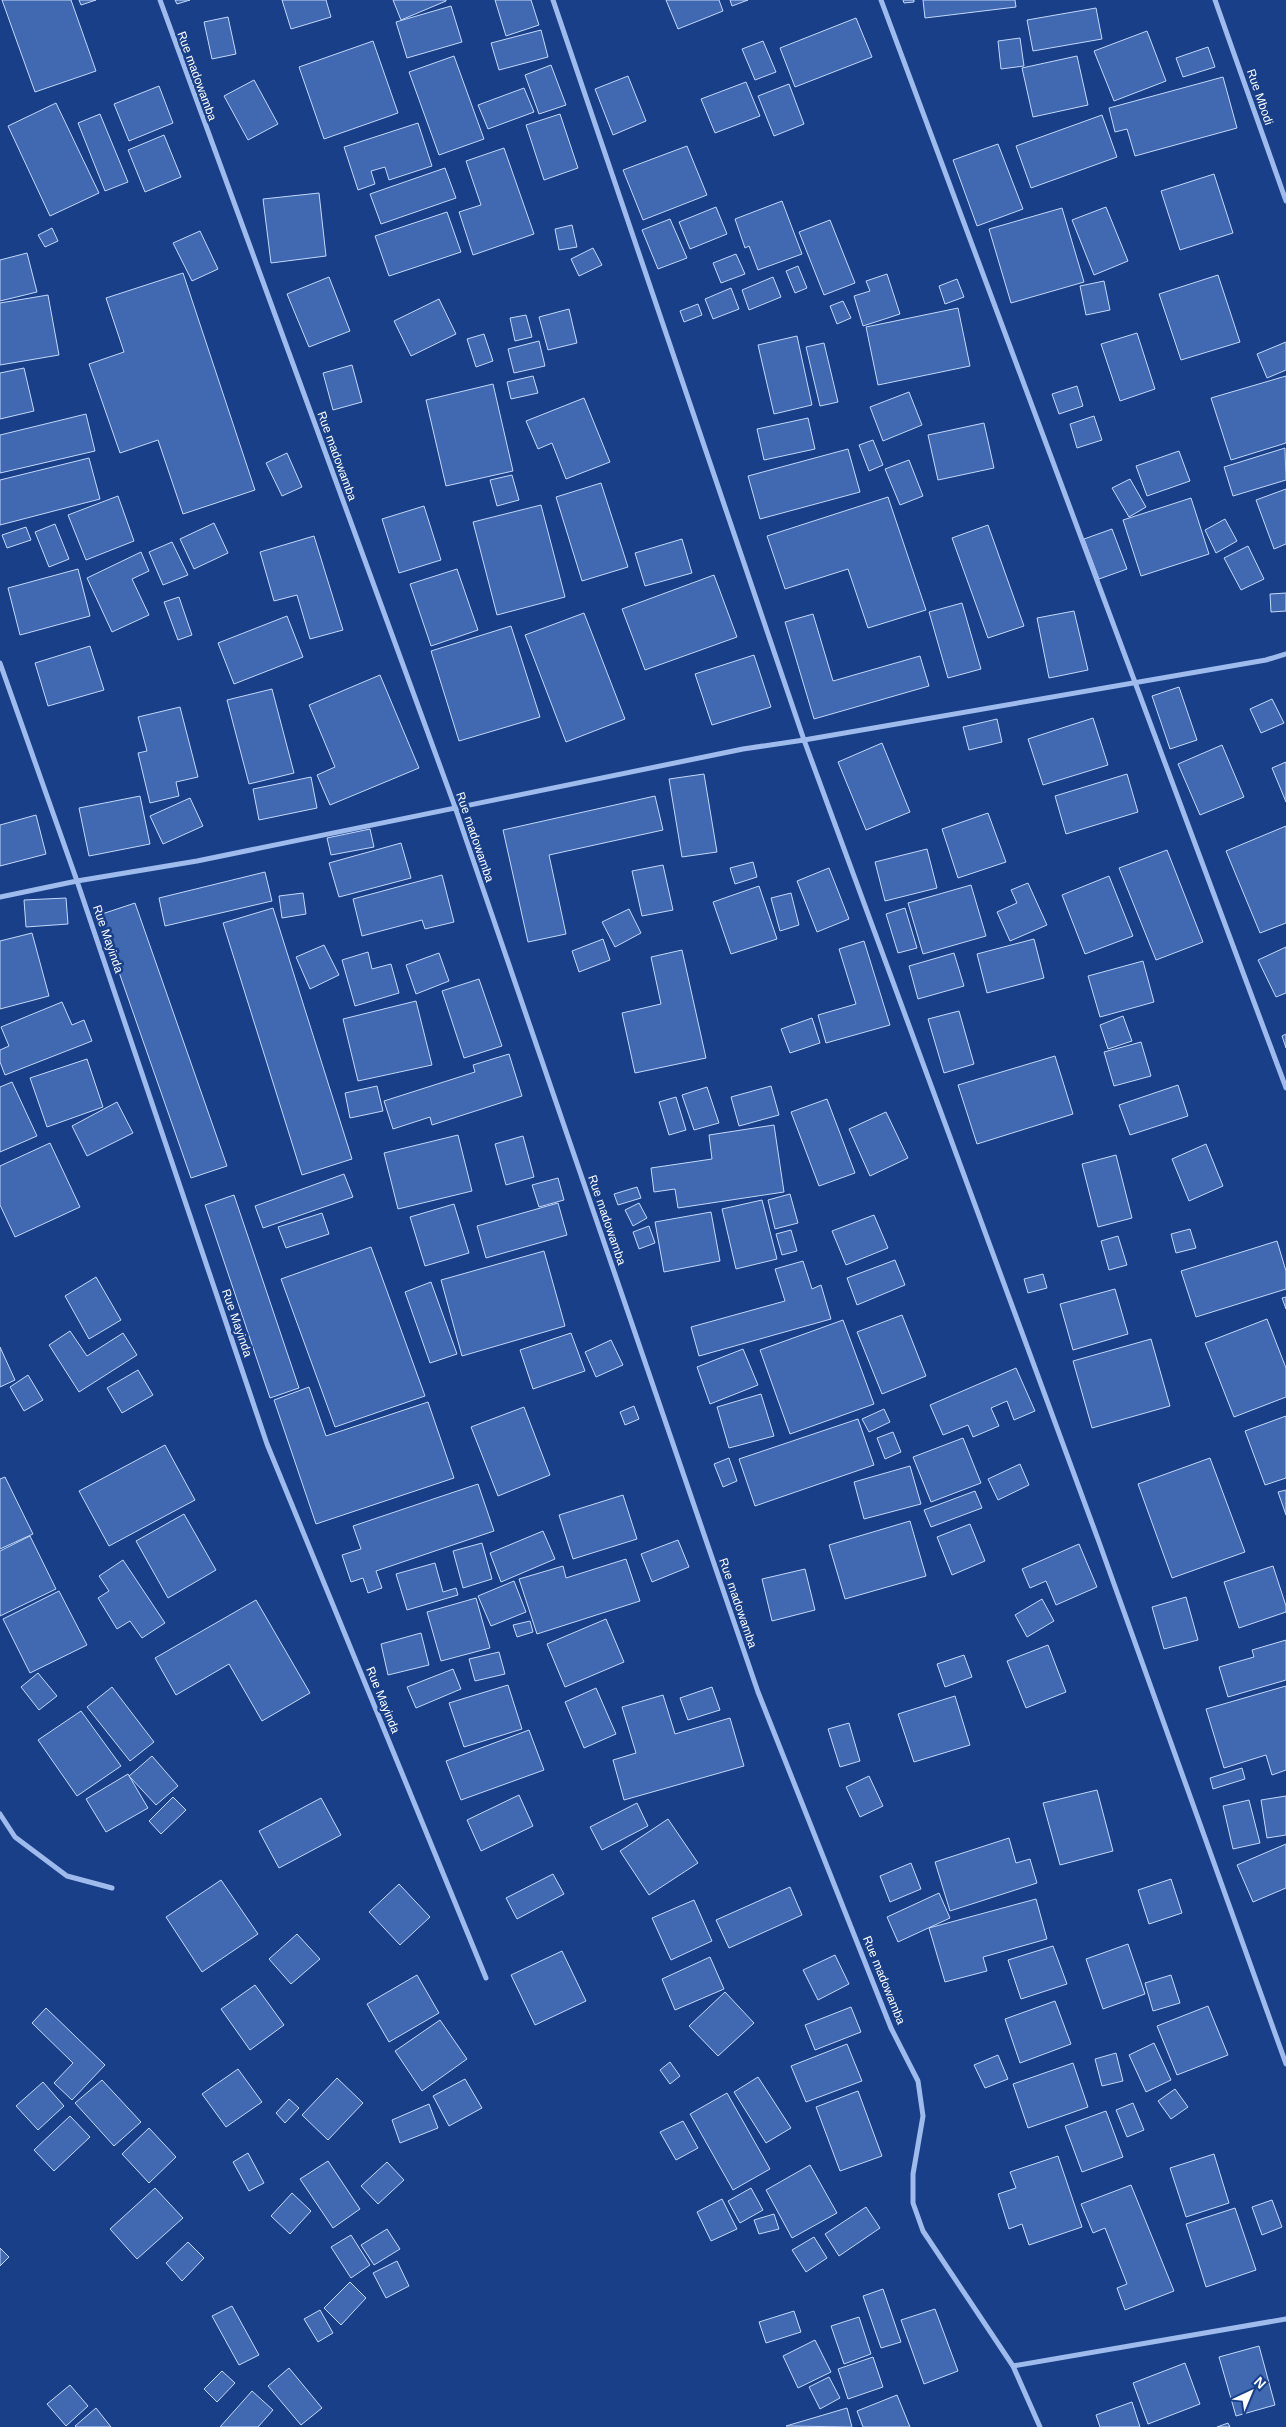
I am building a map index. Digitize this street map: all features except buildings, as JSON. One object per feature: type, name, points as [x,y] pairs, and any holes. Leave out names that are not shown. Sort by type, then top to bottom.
[{"type":"street","name":"Rue madowamba","points":[[160,0],[455,807],[758,1692],[892,2028],[918,2081],[923,2116],[913,2174],[913,2204],[923,2232],[1014,2366],[1040,2427]]},
{"type":"street","points":[[553,0],[804,740],[1096,1532],[1286,2064]]},
{"type":"street","points":[[881,0],[1286,1088]]},
{"type":"street","name":"Rue Mbodi","points":[[1215,0],[1286,201]]},
{"type":"street","points":[[0,897],[77,880],[197,861],[743,749],[1266,660],[1286,654]]},
{"type":"street","name":"Rue Mayinda","points":[[0,663],[77,880],[267,1444],[486,1978]]},
{"type":"street","points":[[0,1814],[15,1837],[67,1876],[112,1888]]},
{"type":"street","points":[[1014,2366],[1286,2319]]}]
